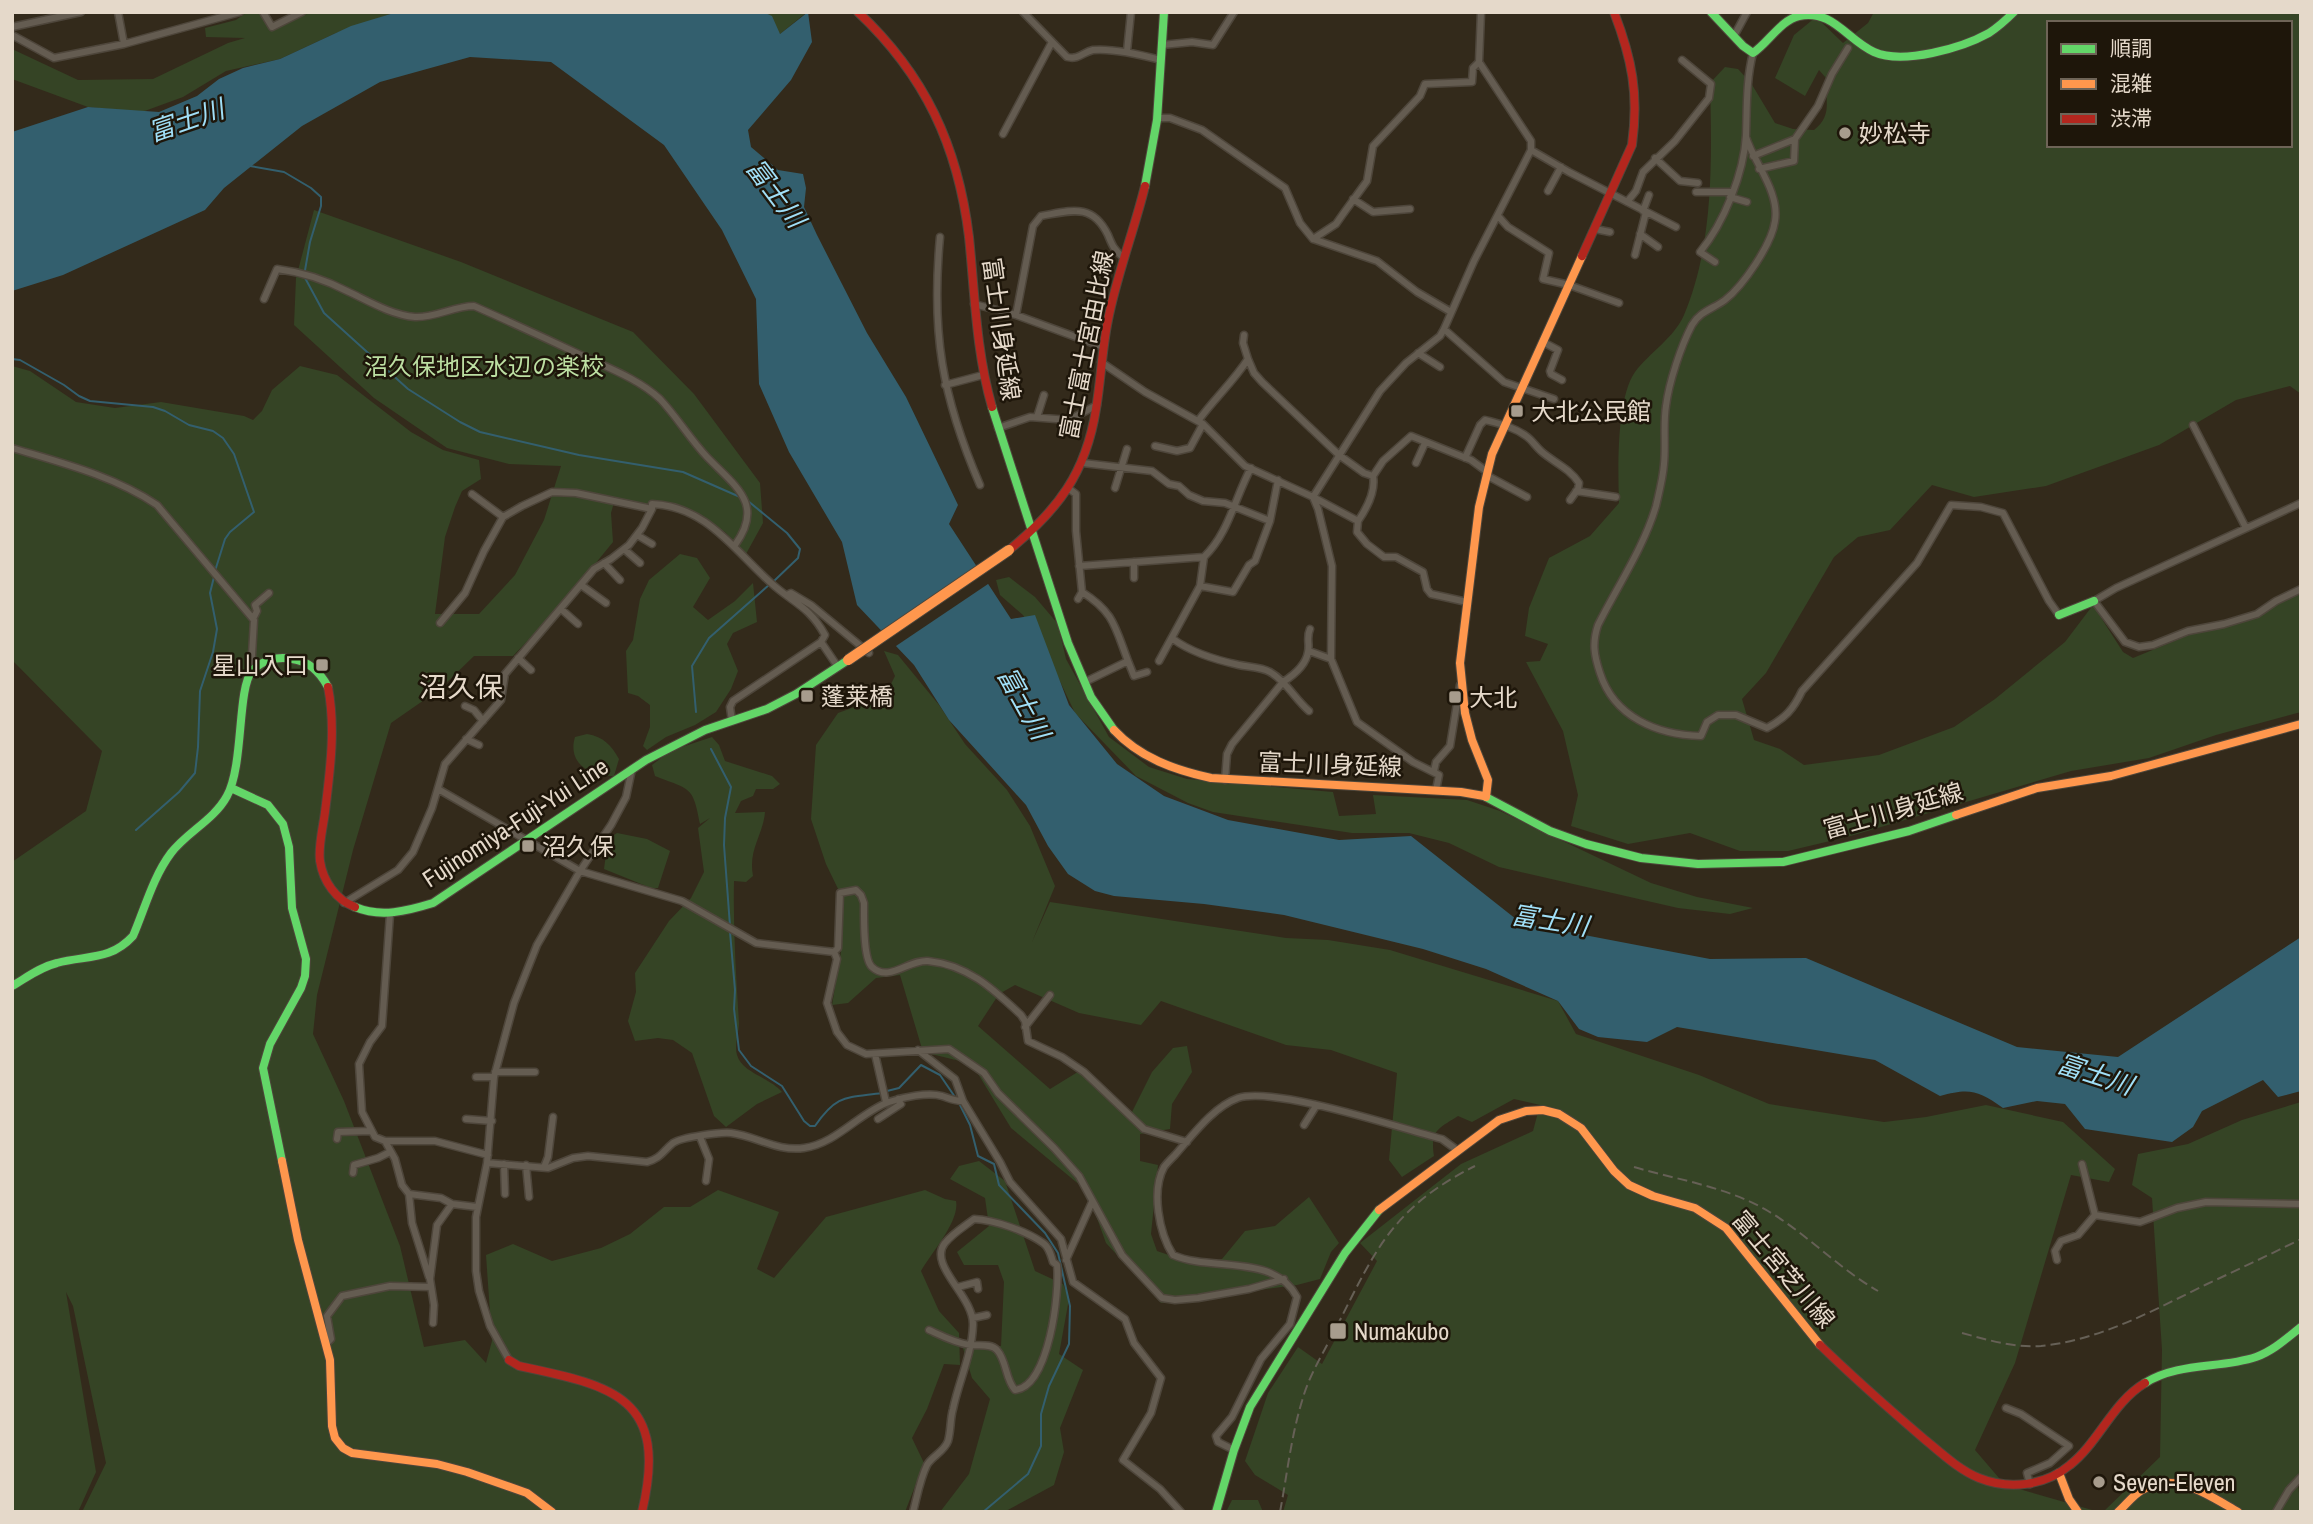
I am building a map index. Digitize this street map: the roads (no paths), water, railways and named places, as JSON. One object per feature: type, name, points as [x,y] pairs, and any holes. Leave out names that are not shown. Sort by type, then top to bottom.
[{"type":"main road","name":"富士富士宮由比線","points":[[848,660],[1009,550],[1033,530],[1054,510],[1083,463],[1091,440],[1103,347],[1114,290],[1148,175],[1158,118],[1164,12]]},
{"type":"main road","points":[[1486,797],[1488,779],[1472,740],[1461,683],[1462,642],[1479,507],[1486,473],[1506,425],[1632,145],[1636,101],[1633,65],[1614,12]]},
{"type":"main road","points":[[1711,12],[1754,53],[1793,16],[1812,13],[1837,22],[1881,55],[1908,56],[1937,51],[1980,37],[1995,29],[2014,12]]},
{"type":"main road","name":"富士川身延線","points":[[867,16],[926,93],[953,155],[966,220],[983,375],[998,428],[1086,688],[1107,722],[1122,738],[1140,751],[1177,770],[1225,780],[1436,790],[1486,797],[1557,834],[1611,852],[1668,860],[1763,864],[1783,862],[1909,831],[2037,788],[2121,774],[2301,724]]},
{"type":"main road","points":[[2059,615],[2094,601]]},
{"type":"main road","points":[[12,986],[57,963],[106,955],[118,952],[126,946],[169,855],[222,806],[231,788],[246,686],[251,672],[271,659],[292,658],[306,662],[321,675],[327,687],[331,723],[330,754],[320,861],[323,879],[334,895],[344,903]]},
{"type":"main road","name":"Fujinomiya-Fuji-Yui Line","points":[[344,903],[368,912],[390,914],[411,911],[433,903],[632,769],[677,743],[767,709],[796,694],[848,660]]},
{"type":"main road","points":[[231,788],[258,799],[275,810],[284,824],[288,843],[293,911],[306,957],[306,972],[300,992],[265,1050],[263,1068],[298,1240],[330,1360],[332,1426],[335,1438],[343,1448],[364,1456],[437,1464],[467,1472],[527,1493],[552,1512]]},
{"type":"main road","name":"富士宮芝川線","points":[[1216,1512],[1250,1406],[1353,1240],[1380,1208],[1491,1126],[1512,1114],[1533,1110],[1548,1111],[1570,1119],[1589,1136],[1616,1172],[1628,1184],[1643,1193],[1695,1208],[1712,1216],[1726,1228],[1821,1346],[1946,1457],[1978,1478],[2005,1485],[2030,1484],[2059,1474],[2091,1444],[2138,1387],[2167,1373],[2255,1357],[2273,1348],[2301,1327]]},
{"type":"main road","points":[[509,1360],[519,1366],[590,1381],[612,1392],[632,1409],[645,1429],[650,1443],[651,1470],[642,1512]]},
{"type":"main road","points":[[2059,1474],[2074,1509],[2078,1512]]},
{"type":"main road","points":[[2118,1512],[2140,1492],[2153,1484],[2166,1482],[2189,1486],[2238,1512]]},
{"type":"street","points":[[12,27],[45,16],[81,12]]},
{"type":"street","points":[[118,12],[124,44]]},
{"type":"street","points":[[12,35],[54,58],[124,44],[240,12]]},
{"type":"street","points":[[263,12],[272,27],[303,12]]},
{"type":"street","points":[[1023,12],[1052,43],[1072,59],[1092,50],[1127,51],[1161,60]]},
{"type":"street","points":[[1127,51],[1131,12]]},
{"type":"street","points":[[1162,45],[1192,42],[1213,45],[1234,12]]},
{"type":"street","points":[[1313,497],[1380,391],[1444,329],[1474,261],[1531,150],[1531,141],[1479,62],[1481,12]]},
{"type":"street","points":[[1734,36],[1747,12]]},
{"type":"street","points":[[1783,27],[1788,12]]},
{"type":"street","points":[[1003,134],[1052,43]]},
{"type":"street","points":[[1759,169],[1794,161],[1795,139],[1818,106],[1832,74],[1848,48]]},
{"type":"street","points":[[1715,262],[1700,252],[1723,216],[1744,152],[1746,107],[1754,53]]},
{"type":"street","points":[[1627,202],[1636,191],[1643,172],[1675,141],[1711,92],[1711,84],[1682,60]]},
{"type":"street","points":[[1314,239],[1336,224],[1367,181],[1373,146],[1420,96],[1425,85],[1472,82],[1473,68],[1479,62]]},
{"type":"street","points":[[1158,118],[1170,118],[1202,130],[1285,188],[1300,223],[1314,239],[1377,261],[1417,292],[1451,312]]},
{"type":"street","points":[[1746,137],[1774,198],[1776,214],[1772,235],[1737,290],[1702,313],[1688,334],[1666,403],[1664,466],[1656,507],[1593,639],[1595,660],[1609,695],[1617,705],[1639,721],[1661,731],[1701,736],[1707,722],[1714,716],[1727,715],[1748,718],[1767,728],[1793,710],[1802,691],[1896,589],[1917,563],[1951,505],[1981,507],[2003,513],[2059,615]]},
{"type":"street","points":[[1753,156],[1795,139]]},
{"type":"street","points":[[1531,150],[1676,227]]},
{"type":"street","points":[[1655,158],[1680,181],[1698,183]]},
{"type":"street","points":[[1548,191],[1560,167]]},
{"type":"street","points":[[1696,192],[1731,195],[1746,202]]},
{"type":"street","points":[[1635,255],[1649,195]]},
{"type":"street","points":[[1353,199],[1373,212],[1410,209]]},
{"type":"street","points":[[1016,315],[1033,226],[1041,216],[1083,210],[1097,218],[1114,251],[1123,257]]},
{"type":"street","points":[[1498,216],[1508,227],[1549,253],[1542,279],[1569,285],[1619,303]]},
{"type":"street","points":[[1595,229],[1610,232]]},
{"type":"street","points":[[1640,234],[1658,247]]},
{"type":"street","points":[[940,237],[936,286],[937,316],[946,385],[957,428],[980,485]]},
{"type":"street","points":[[264,299],[277,269],[293,271],[347,291],[372,305],[412,317],[474,306],[607,367],[659,398],[696,445],[740,491],[748,508],[747,526],[734,545]]},
{"type":"street","points":[[974,304],[1016,315],[1103,347]]},
{"type":"street","points":[[1444,329],[1504,382],[1554,398]]},
{"type":"street","points":[[1244,335],[1243,343],[1248,359],[1262,382],[1339,455],[1364,474],[1373,476]]},
{"type":"street","points":[[1543,342],[1558,350],[1550,374],[1562,380]]},
{"type":"street","points":[[1418,353],[1440,368]]},
{"type":"street","points":[[1155,446],[1177,451],[1190,447],[1200,422],[1217,395],[1232,382],[1248,359]]},
{"type":"street","points":[[1101,362],[1145,392],[1200,422],[1245,466],[1358,521]]},
{"type":"street","points":[[946,385],[983,375]]},
{"type":"street","points":[[1037,416],[1044,395]]},
{"type":"street","points":[[998,428],[1037,416],[1069,420],[1097,405]]},
{"type":"street","points":[[1465,458],[1485,420],[1506,425],[1527,437],[1543,453],[1559,462],[1579,483],[1570,500]]},
{"type":"street","points":[[2193,425],[2246,528]]},
{"type":"street","points":[[1467,601],[1432,594],[1427,589],[1423,572],[1396,557],[1384,557],[1357,532],[1358,521],[1366,509],[1374,486],[1373,476],[1384,461],[1411,436],[1465,458],[1527,498]]},
{"type":"street","points":[[1416,463],[1425,443]]},
{"type":"street","points":[[12,448],[86,470],[141,494],[157,505],[253,619]]},
{"type":"street","points":[[1115,488],[1127,449]]},
{"type":"street","points":[[1083,463],[1152,471],[1169,484],[1179,486],[1203,502],[1224,503],[1270,521]]},
{"type":"street","points":[[1079,566],[1204,556],[1214,547],[1235,508],[1238,491],[1251,468]]},
{"type":"street","points":[[1200,586],[1233,592],[1249,565],[1255,561],[1270,521],[1278,480]]},
{"type":"street","points":[[1068,488],[1076,494],[1080,595],[1096,601],[1110,614],[1134,676],[1147,672]]},
{"type":"street","points":[[1576,491],[1616,496]]},
{"type":"street","points":[[440,623],[465,593],[503,517],[552,492],[576,493],[652,509]]},
{"type":"street","points":[[472,494],[503,517]]},
{"type":"street","points":[[1313,497],[1332,566],[1331,659],[1357,722],[1413,762],[1439,775],[1436,790]]},
{"type":"street","points":[[2301,503],[2116,588],[2094,601],[2125,642],[2138,647],[2257,614],[2301,589]]},
{"type":"street","points":[[344,903],[398,870],[413,852],[445,764],[501,700],[505,674],[594,569],[624,549],[637,535],[652,509],[652,504],[680,508],[712,526],[776,588],[806,608],[825,635],[821,642],[733,701],[730,708],[732,721]]},
{"type":"street","points":[[637,535],[652,544]]},
{"type":"street","points":[[624,549],[640,563]]},
{"type":"street","points":[[1159,661],[1200,586],[1204,556]]},
{"type":"street","points":[[1133,578],[1134,562]]},
{"type":"street","points":[[604,563],[620,580]]},
{"type":"street","points":[[581,585],[606,603]]},
{"type":"street","points":[[251,672],[253,619],[257,611],[255,605],[269,593]]},
{"type":"street","points":[[786,595],[791,593],[811,605],[869,653]]},
{"type":"street","points":[[561,609],[578,624]]},
{"type":"street","points":[[1225,780],[1227,754],[1232,744],[1283,681],[1298,670],[1309,651],[1307,636],[1310,629]]},
{"type":"street","points":[[1173,639],[1185,649],[1269,671],[1283,681],[1296,701],[1309,711]]},
{"type":"street","points":[[821,642],[838,667]]},
{"type":"street","points":[[1309,651],[1331,659]]},
{"type":"street","points":[[518,657],[531,670]]},
{"type":"street","points":[[1085,682],[1128,661]]},
{"type":"street","points":[[496,674],[505,674]]},
{"type":"street","points":[[1434,771],[1436,762],[1450,746],[1461,683]]},
{"type":"street","points":[[465,706],[474,710],[483,721]]},
{"type":"street","points":[[466,739],[479,744]]},
{"type":"street","points":[[509,1360],[490,1326],[478,1291],[476,1271],[477,1207],[492,1121],[494,1075],[514,1003],[537,944],[580,870],[611,825],[626,797],[632,769]]},
{"type":"street","points":[[438,789],[580,870],[682,901],[756,943],[834,953]]},
{"type":"street","points":[[834,953],[838,948],[840,893],[856,890],[862,895],[864,903],[869,965],[881,973],[891,973],[912,963],[925,961],[979,977],[1021,1015],[1028,1041],[1062,1057],[1084,1072],[1144,1129],[1186,1142]]},
{"type":"street","points":[[390,914],[382,1026],[359,1064],[362,1112],[375,1138],[386,1141],[435,1141],[504,1164],[548,1168],[573,1158],[588,1156],[647,1162],[656,1160],[677,1141],[730,1133],[785,1149],[807,1148],[831,1136],[885,1100],[909,1103]]},
{"type":"street","points":[[834,953],[837,959],[827,1003],[837,1032],[847,1045],[859,1052],[875,1055],[949,1049],[984,1073],[998,1093],[1055,1148],[1079,1176],[1122,1255],[1162,1298],[1198,1298],[1250,1289],[1284,1279]]},
{"type":"street","points":[[1025,1027],[1050,995]]},
{"type":"street","points":[[918,1050],[955,1079],[959,1101],[1000,1162],[1010,1182],[1061,1239],[1073,1282],[1125,1319],[1134,1343],[1161,1378],[1151,1413],[1123,1460],[1160,1489],[1181,1512]]},
{"type":"street","points":[[875,1055],[885,1100]]},
{"type":"street","points":[[476,1077],[535,1072]]},
{"type":"street","points":[[878,1119],[899,1101],[931,1095],[959,1101]]},
{"type":"street","points":[[1234,1450],[1218,1442],[1216,1436],[1232,1417],[1261,1359],[1290,1324],[1297,1297],[1284,1279],[1246,1266],[1189,1260],[1172,1255],[1163,1238],[1159,1219],[1164,1166],[1212,1115],[1237,1099],[1254,1095],[1316,1106],[1442,1139],[1458,1150]]},
{"type":"street","points":[[1304,1125],[1316,1106]]},
{"type":"street","points":[[544,1167],[548,1157],[553,1117]]},
{"type":"street","points":[[466,1119],[492,1121]]},
{"type":"street","points":[[337,1139],[338,1132],[370,1131]]},
{"type":"street","points":[[700,1137],[709,1160],[706,1181]]},
{"type":"street","points":[[386,1141],[395,1159],[402,1185],[409,1194],[412,1223],[430,1283],[434,1305],[433,1323]]},
{"type":"street","points":[[353,1173],[354,1164],[390,1152]]},
{"type":"street","points":[[504,1164],[505,1194]]},
{"type":"street","points":[[2082,1164],[2095,1215]]},
{"type":"street","points":[[526,1165],[529,1197]]},
{"type":"street","points":[[409,1194],[477,1207]]},
{"type":"street","points":[[1057,1265],[1066,1260],[1092,1202]]},
{"type":"street","points":[[2095,1215],[2140,1222],[2177,1208],[2206,1202],[2301,1204]]},
{"type":"street","points":[[430,1283],[437,1225],[453,1204]]},
{"type":"street","points":[[2057,1260],[2055,1251],[2061,1241],[2078,1235],[2095,1215]]},
{"type":"street","points":[[912,1512],[928,1463],[943,1450],[948,1440],[953,1409],[971,1345],[973,1318],[958,1287],[946,1272],[941,1252],[944,1244],[974,1219],[1001,1223],[1045,1243],[1057,1265],[1057,1295],[1050,1335],[1041,1362],[1031,1381],[1022,1389],[1014,1390],[1010,1385],[998,1350],[993,1346],[971,1345],[957,1342],[929,1330]]},
{"type":"street","points":[[958,1287],[977,1282],[978,1289]]},
{"type":"street","points":[[326,1344],[331,1339],[327,1316],[342,1296],[390,1286],[430,1283]]},
{"type":"street","points":[[973,1318],[987,1315]]},
{"type":"street","points":[[2006,1408],[2021,1414],[2069,1446],[2050,1463],[2027,1473],[2030,1484]]},
{"type":"street","points":[[2276,1512],[2301,1476]]},
{"type":"water","name":"富士川","points":[[397,12],[763,12],[772,16],[780,34],[808,12],[812,42],[791,80],[748,130],[751,147],[778,170],[803,174],[806,188],[804,207],[817,235],[867,333],[906,397],[958,505],[949,524],[1011,619],[1035,615],[1069,705],[1117,764],[1164,796],[1228,820],[1339,840],[1411,836],[1521,923],[1710,959],[1806,958],[2017,1047],[2118,1057],[2301,937],[2301,1091],[2278,1097],[2263,1080],[2202,1111],[2193,1127],[2172,1142],[2085,1129],[2065,1104],[2037,1101],[2003,1108],[1987,1097],[1973,1092],[1940,1096],[1875,1060],[1677,1027],[1647,1042],[1598,1037],[1579,1029],[1558,1001],[1486,969],[1423,949],[1284,915],[1114,896],[1095,891],[1068,874],[1048,846],[1026,805],[949,720],[914,665],[857,605],[842,542],[789,452],[759,384],[756,299],[722,230],[664,145],[551,62],[470,57],[380,82],[302,126],[224,188],[205,210],[63,275],[12,291],[12,132],[88,107],[159,112],[197,96],[219,79],[243,68],[280,59],[351,26]]},
{"type":"waterway","points":[[250,166],[284,172],[321,197],[304,276],[324,313],[408,389],[480,432],[579,455],[683,472],[740,497]]},
{"type":"waterway","points":[[12,359],[20,360],[90,401],[153,407],[189,425],[213,431],[223,438],[234,454],[254,512],[225,539],[215,571]]},
{"type":"waterway","points":[[748,501],[787,533],[800,549],[798,558],[774,581]]},
{"type":"waterway","points":[[136,830],[179,792],[195,773],[200,691],[213,652],[217,629],[210,593],[214,577]]},
{"type":"waterway","points":[[696,712],[692,666],[709,638],[770,584]]},
{"type":"waterway","points":[[711,749],[731,787],[725,818],[724,845],[730,926]]},
{"type":"waterway","points":[[730,932],[739,1050],[751,1066],[782,1086],[810,1126],[815,1126],[830,1108],[843,1099],[882,1093]]},
{"type":"waterway","points":[[887,1091],[899,1088],[921,1065],[940,1075],[955,1097]]},
{"type":"waterway","points":[[960,1105],[970,1125],[978,1156],[994,1164],[999,1185],[1045,1233],[1058,1253],[1070,1306],[1069,1344],[1049,1386],[1041,1414],[1041,1446],[1028,1474],[983,1512]]},
{"type":"railway","points":[[1280,1512],[1295,1428],[1305,1391],[1363,1275],[1389,1233],[1405,1215],[1424,1198],[1475,1166]]},
{"type":"railway","points":[[1634,1167],[1720,1190],[1753,1203],[1782,1220],[1878,1291]]},
{"type":"railway","points":[[1962,1333],[2021,1346],[2041,1346],[2084,1338],[2145,1314],[2301,1239]]},
{"type":"place","name":"妙松寺","points":[[1845,133]]},
{"type":"place","name":"大北公民館","points":[[1517,411]]},
{"type":"place","name":"星山入口","points":[[322,665]]},
{"type":"place","name":"蓬莱橋","points":[[807,696]]},
{"type":"place","name":"大北","points":[[1455,697]]},
{"type":"place","name":"沼久保","points":[[528,846]]},
{"type":"place","name":"Numakubo","points":[[1338,1331]]},
{"type":"place","name":"Seven-Eleven","points":[[2099,1482]]},
{"type":"district","name":"沼久保","points":[[461,687]]},
{"type":"park label","name":"沼久保地区水辺の楽校","points":[[484,366]]}]
